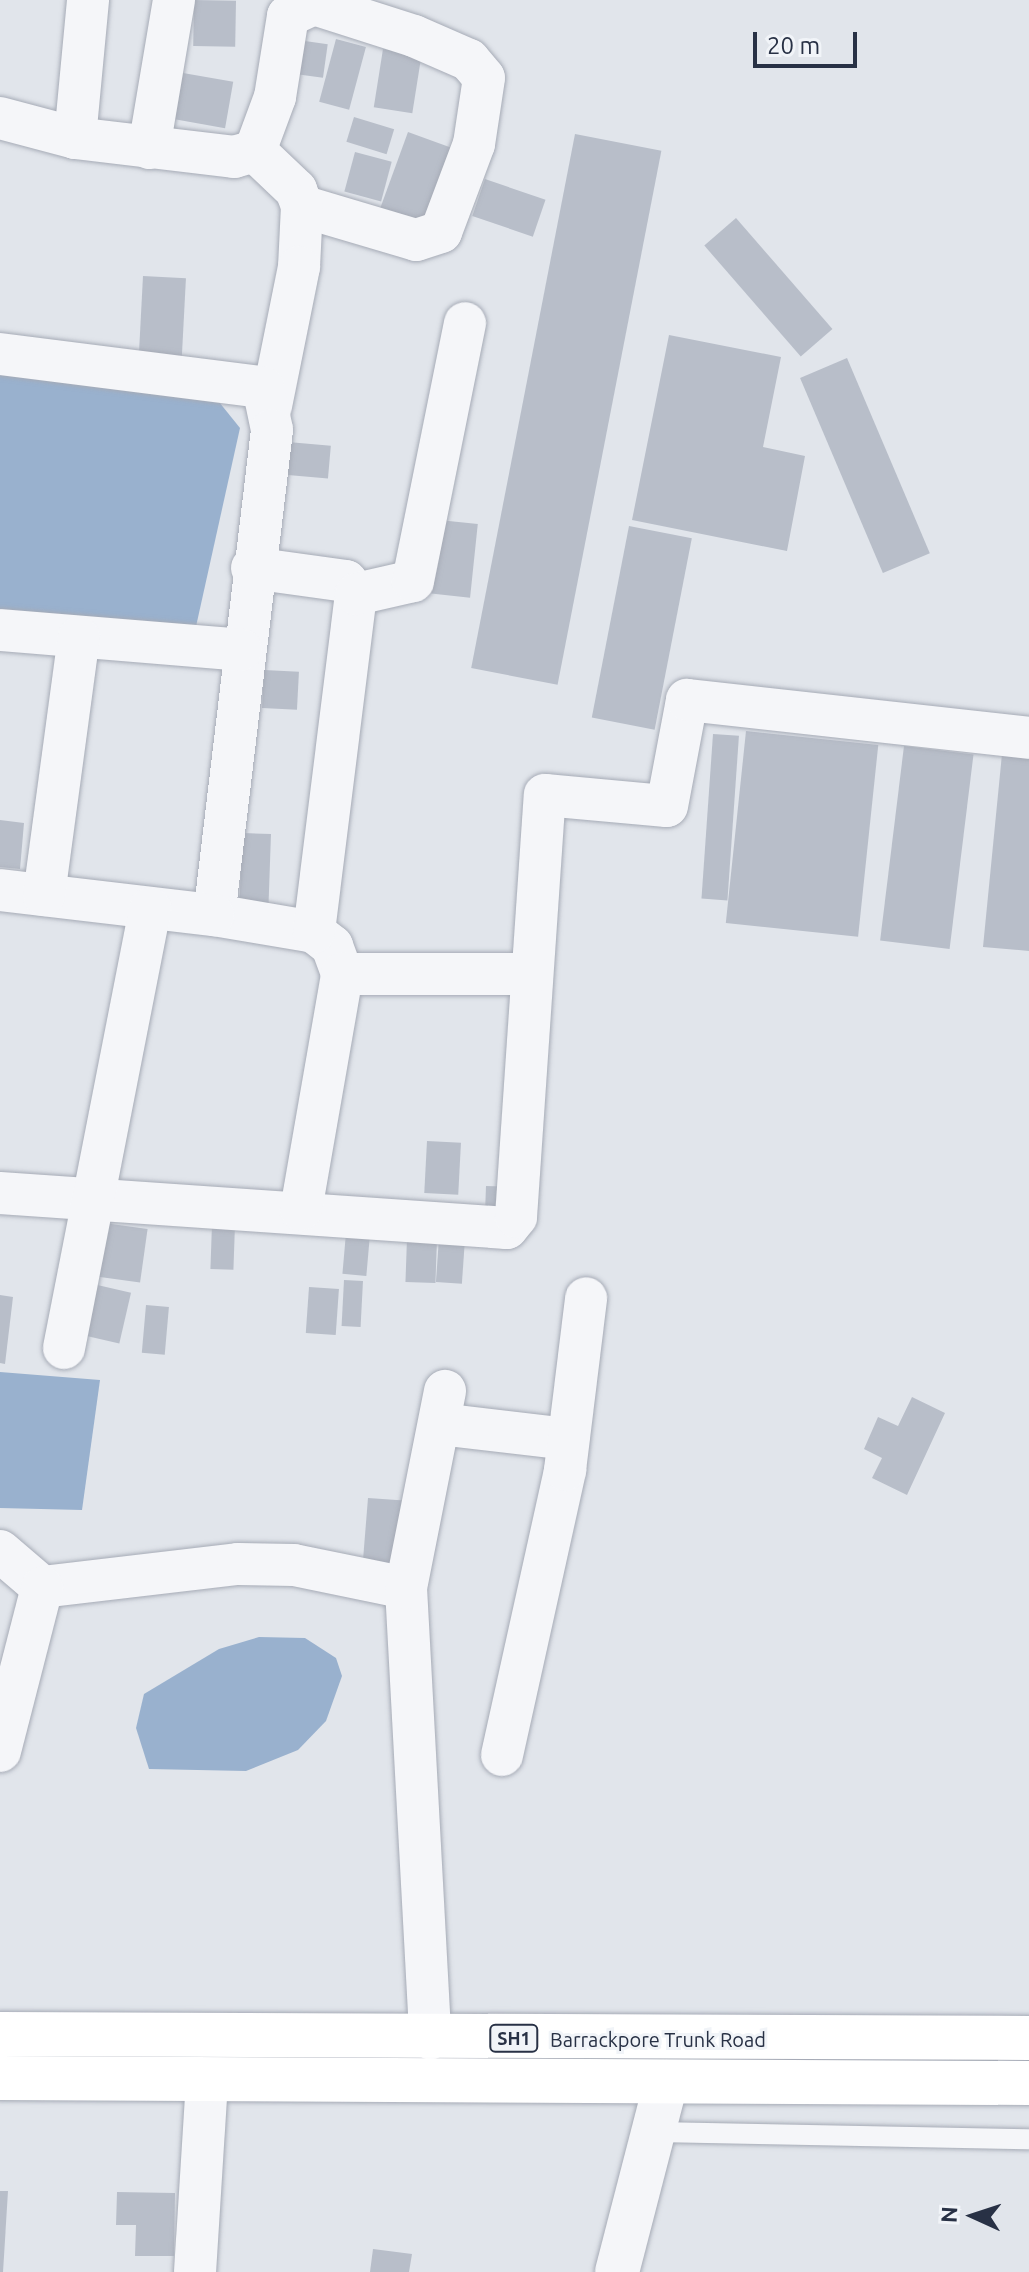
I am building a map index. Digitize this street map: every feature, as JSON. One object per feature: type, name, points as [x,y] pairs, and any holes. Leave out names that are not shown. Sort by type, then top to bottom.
[{"type":"main road","name":"Barrackpore Trunk Road","points":[[0,2034],[1029,2038]]},
{"type":"main road","name":"SH1","points":[[0,2078],[1029,2083]]},
{"type":"street","points":[[75,138],[88,0]]},
{"type":"street","points":[[149,148],[174,0]]},
{"type":"street","points":[[255,151],[275,97],[288,16],[298,6],[314,4],[414,36],[469,60],[484,78],[474,144],[441,232],[416,240],[302,206]]},
{"type":"street","points":[[0,118],[75,138],[149,148],[234,157],[255,151]]},
{"type":"street","points":[[214,915],[234,790],[241,650],[271,406],[299,267],[302,206],[296,190],[255,151]]},
{"type":"street","points":[[356,594],[413,581],[465,323]]},
{"type":"street","points":[[0,354],[235,379],[263,387],[271,406]]},
{"type":"street","points":[[252,568],[346,581],[356,594],[314,932]]},
{"type":"street","points":[[0,630],[241,650]]},
{"type":"street","points":[[44,895],[79,637]]},
{"type":"street","points":[[0,1193],[301,1210],[507,1228],[516,1217],[529,974],[545,795],[667,806],[687,700],[1029,738]]},
{"type":"street","points":[[0,890],[214,915],[314,932],[332,946],[342,974],[301,1210]]},
{"type":"street","points":[[64,1348],[150,908]]},
{"type":"street","points":[[342,974],[529,974]]},
{"type":"street","points":[[502,1755],[568,1439],[586,1298]]},
{"type":"street","points":[[430,2038],[406,1588],[442,1407],[568,1439]]},
{"type":"street","points":[[0,1551],[42,1587],[238,1564],[294,1565],[406,1588]]},
{"type":"street","points":[[0,1751],[42,1587]]},
{"type":"street","points":[[195,2272],[207,2080]]},
{"type":"street","points":[[617,2272],[666,2082]]},
{"type":"lane","points":[[653,2132],[1029,2139]]},
{"type":"water","points":[[0,374],[211,392],[240,428],[195,631],[0,614]]},
{"type":"water","points":[[0,1372],[100,1380],[82,1510],[0,1508]]},
{"type":"water","points":[[259,1637],[305,1638],[336,1658],[342,1676],[326,1721],[298,1750],[246,1771],[149,1769],[136,1728],[144,1694],[219,1649]]},
{"type":"building","points":[[194,0],[236,1],[235,47],[193,46]]},
{"type":"building","points":[[336,39],[366,47],[349,110],[319,102]]},
{"type":"building","points":[[298,40],[328,44],[323,78],[293,74]]},
{"type":"building","points":[[383,49],[422,55],[412,113],[374,107]]},
{"type":"building","points":[[183,73],[233,82],[225,128],[175,119]]},
{"type":"building","points":[[354,117],[394,129],[387,154],[346,142]]},
{"type":"building","points":[[408,132],[457,150],[428,230],[379,212]]},
{"type":"building","points":[[575,134],[661,151],[558,685],[471,668]]},
{"type":"building","points":[[355,152],[392,162],[381,201],[344,192]]},
{"type":"building","points":[[485,179],[546,200],[533,237],[472,216]]},
{"type":"building","points":[[736,218],[832,329],[801,356],[704,246]]},
{"type":"building","points":[[143,276],[186,278],[182,360],[139,358]]},
{"type":"building","points":[[669,335],[781,357],[763,447],[805,456],[787,551],[632,520]]},
{"type":"building","points":[[847,358],[930,553],[883,573],[800,378]]},
{"type":"building","points":[[288,442],[331,446],[328,479],[285,475]]},
{"type":"building","points":[[439,520],[478,524],[470,598],[431,594]]},
{"type":"building","points":[[629,526],[692,538],[655,730],[592,717]]},
{"type":"building","points":[[264,670],[299,672],[297,710],[262,708]]},
{"type":"building","points":[[746,731],[878,745],[858,937],[726,923]]},
{"type":"building","points":[[713,734],[739,736],[727,900],[701,899]]},
{"type":"building","points":[[904,746],[973,755],[950,949],[880,941]]},
{"type":"building","points":[[1002,754],[1029,757],[1029,951],[983,947]]},
{"type":"building","points":[[0,820],[24,823],[20,869],[0,867]]},
{"type":"building","points":[[242,833],[271,834],[268,909],[239,908]]},
{"type":"building","points":[[427,1141],[461,1143],[458,1195],[424,1193]]},
{"type":"building","points":[[486,1186],[510,1187],[509,1213],[485,1212]]},
{"type":"building","points":[[104,1223],[148,1229],[140,1283],[96,1276]]},
{"type":"building","points":[[212,1224],[235,1225],[233,1270],[210,1269]]},
{"type":"building","points":[[346,1233],[370,1235],[366,1276],[342,1274]]},
{"type":"building","points":[[407,1238],[437,1239],[435,1283],[405,1282]]},
{"type":"building","points":[[439,1238],[465,1240],[462,1284],[436,1282]]},
{"type":"building","points":[[344,1280],[363,1281],[361,1327],[342,1326]]},
{"type":"building","points":[[93,1284],[131,1293],[119,1343],[81,1335]]},
{"type":"building","points":[[309,1287],[339,1289],[336,1335],[306,1333]]},
{"type":"building","points":[[0,1295],[13,1297],[5,1364],[0,1363]]},
{"type":"building","points":[[146,1305],[169,1307],[165,1355],[142,1353]]},
{"type":"building","points":[[912,1397],[945,1413],[907,1495],[872,1478],[882,1458],[864,1449],[878,1417],[898,1426]]},
{"type":"building","points":[[368,1498],[411,1501],[398,1567],[363,1560]]},
{"type":"building","points":[[0,2191],[8,2191],[3,2272],[0,2272]]},
{"type":"building","points":[[117,2192],[175,2193],[174,2256],[135,2256],[136,2225],[116,2225]]},
{"type":"building","points":[[373,2249],[412,2254],[409,2272],[370,2272]]}]
